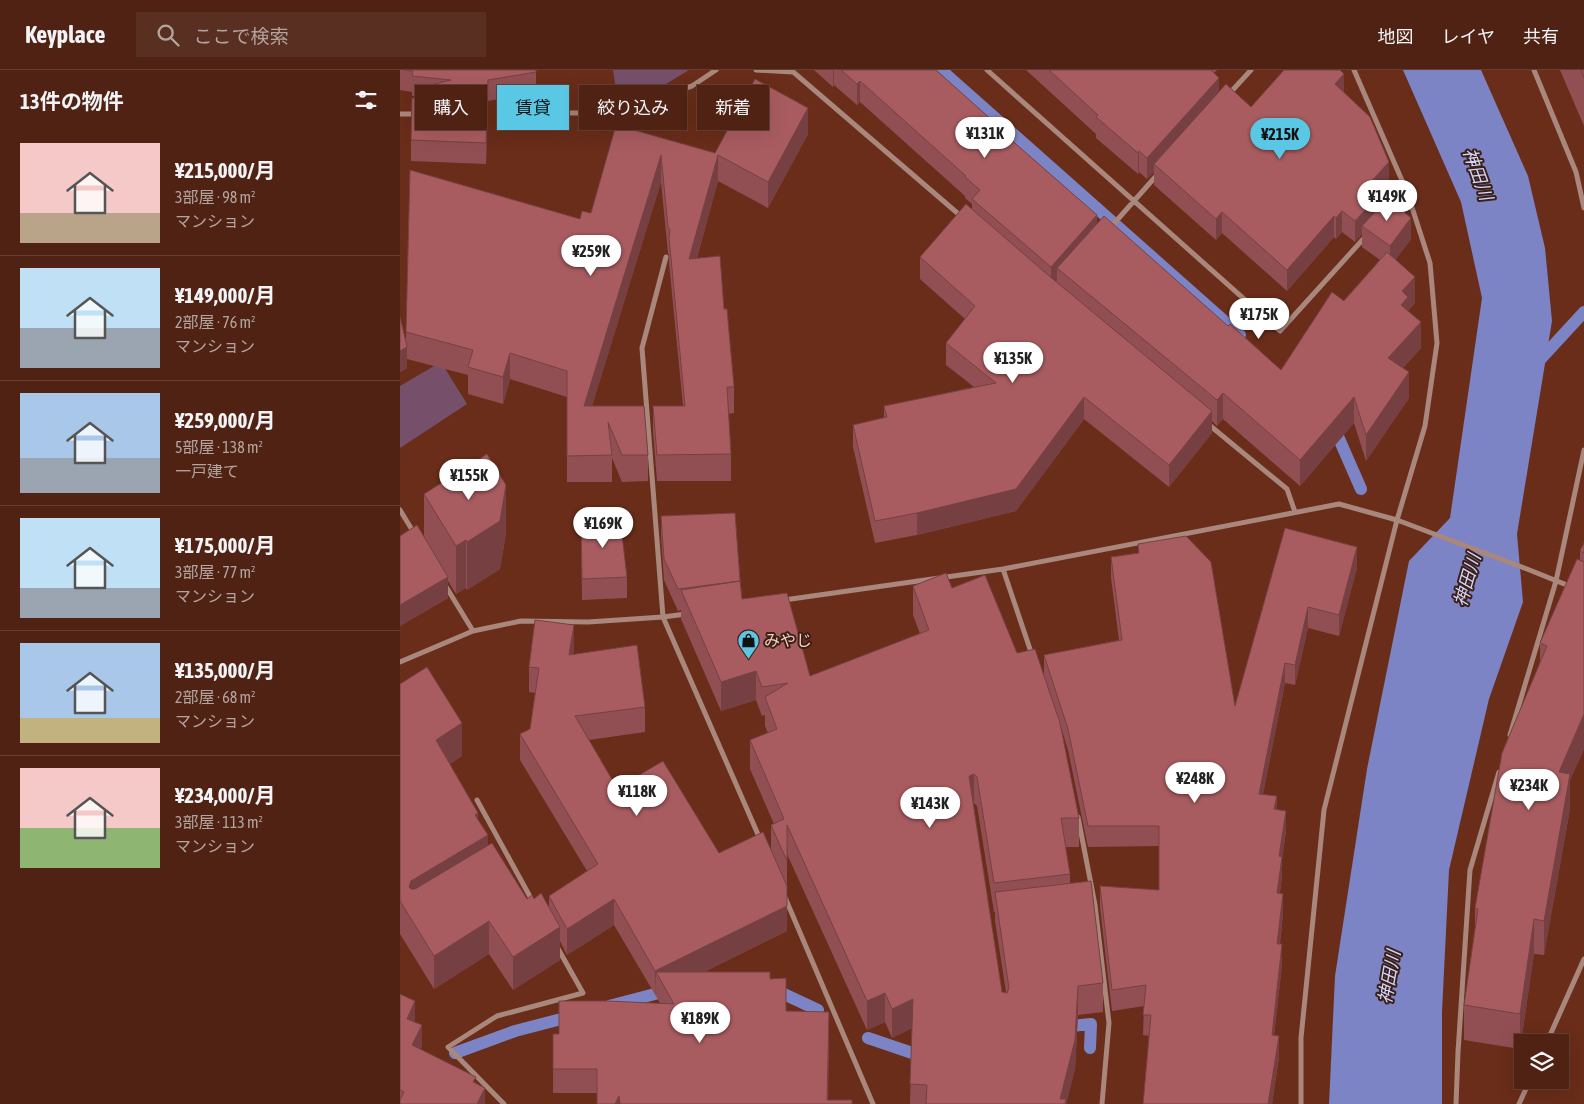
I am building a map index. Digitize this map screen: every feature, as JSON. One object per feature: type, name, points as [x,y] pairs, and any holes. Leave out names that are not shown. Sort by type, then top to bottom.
[{"type":"street","points":[[569,113],[609,113],[692,86],[716,70]]},
{"type":"street","points":[[756,70],[793,71],[968,222]]},
{"type":"street","points":[[987,70],[1280,331],[1373,228]]},
{"type":"street","points":[[1225,99],[1251,70]]},
{"type":"street","points":[[1301,1104],[1301,1038],[1324,810],[1397,520],[1425,426],[1437,342],[1430,263],[1407,192],[1354,70]]},
{"type":"street","points":[[1534,70],[1576,172],[1584,208]]},
{"type":"street","points":[[400,114],[415,115]]},
{"type":"street","points":[[1103,236],[1161,171]]},
{"type":"street","points":[[1387,214],[1407,192]]},
{"type":"street","points":[[666,257],[642,348],[663,618],[762,846]]},
{"type":"street","points":[[1204,420],[1287,489],[1296,512]]},
{"type":"street","points":[[1509,740],[1556,580],[1584,450]]},
{"type":"street","points":[[780,601],[1003,569],[1339,504],[1397,520],[1584,592]]},
{"type":"street","points":[[400,510],[420,542]]},
{"type":"street","points":[[1003,569],[1034,660]]},
{"type":"street","points":[[444,583],[474,631]]},
{"type":"street","points":[[400,662],[474,631],[521,621],[588,622],[663,618],[692,613]]},
{"type":"street","points":[[1456,1104],[1470,870],[1501,767]]},
{"type":"street","points":[[477,800],[537,910]]},
{"type":"street","points":[[1076,809],[1095,905],[1109,1023],[1102,1104]]},
{"type":"street","points":[[502,865],[510,860]]},
{"type":"street","points":[[782,891],[873,1104]]},
{"type":"street","points":[[1086,906],[1095,905]]},
{"type":"street","points":[[504,1104],[448,1047],[497,1016],[583,993],[551,935]]},
{"type":"street","points":[[1551,1034],[1584,959]]},
{"type":"street","points":[[1519,1104],[1526,1089]]},
{"type":"shaded area","points":[[613,70],[689,70],[662,85],[615,85]]},
{"type":"shaded area","points":[[441,362],[467,404],[400,448],[400,386]]},
{"type":"water","name":"神田川","points":[[1403,70],[1481,70],[1528,176],[1545,248],[1552,321],[1517,534],[1523,602],[1489,699],[1449,870],[1442,1012],[1442,1104],[1329,1104],[1335,976],[1367,769],[1409,561],[1450,518],[1482,298],[1461,202]]},
{"type":"building","points":[[404,70],[536,70],[536,72],[488,80],[487,112],[487,85],[430,85],[451,80],[412,76],[413,71]]},
{"type":"building","points":[[841,70],[936,70],[994,122],[993,124],[1097,215],[1051,267],[972,199],[980,190],[966,176],[860,81],[857,84]]},
{"type":"building","points":[[1049,70],[1211,70],[1219,78],[1147,158],[1139,151],[1138,153],[1096,117],[1098,115]]},
{"type":"building","points":[[1284,70],[1340,70],[1344,74],[1335,84],[1370,117],[1389,162],[1370,183],[1381,193],[1355,221],[1342,211],[1336,218],[1334,216],[1287,270],[1222,212],[1216,219],[1154,164],[1226,84],[1251,107]]},
{"type":"building","points":[[755,79],[766,85],[752,85]]},
{"type":"building","points":[[769,87],[808,108],[768,182],[718,155],[689,259],[720,256],[724,309],[727,309],[734,387],[727,387],[731,454],[657,455],[653,406],[685,406],[669,237],[670,230],[668,227],[661,155],[584,406],[644,406],[648,455],[622,455],[608,422],[612,455],[567,456],[567,371],[510,353],[503,377],[468,367],[473,350],[406,332],[410,170],[580,219],[582,211],[591,213],[615,130],[634,130],[715,153],[727,130],[769,130]]},
{"type":"building","points":[[412,98],[415,98],[415,130],[486,130],[486,143],[411,140]]},
{"type":"building","points":[[1388,198],[1411,218],[1390,246],[1362,226]]},
{"type":"building","points":[[966,204],[1048,275],[1212,411],[1169,465],[1084,397],[1016,489],[875,521],[853,425],[887,417],[884,406],[996,383],[946,343],[975,306],[920,257]]},
{"type":"building","points":[[1104,216],[1228,326],[1230,324],[1281,370],[1332,292],[1344,301],[1387,252],[1415,277],[1402,291],[1408,297],[1401,305],[1421,322],[1388,358],[1409,372],[1366,435],[1354,397],[1300,460],[1223,393],[1217,400],[1057,268]]},
{"type":"building","points":[[400,317],[407,347],[400,351]]},
{"type":"building","points":[[487,454],[506,485],[500,521],[467,542],[466,540],[456,546],[424,494]]},
{"type":"building","points":[[735,513],[740,581],[678,589],[664,559],[661,516]]},
{"type":"building","points":[[620,518],[627,577],[582,579],[581,520]]},
{"type":"building","points":[[417,525],[448,577],[400,605],[400,536]]},
{"type":"building","points":[[1285,528],[1357,547],[1339,615],[1308,607],[1295,665],[1285,663],[1259,794],[1277,796],[1274,809],[1286,811],[1279,856],[1282,857],[1277,893],[1283,894],[1277,944],[1282,944],[1272,1035],[1279,1036],[1268,1104],[1143,1104],[1151,1015],[1143,1015],[1146,985],[1112,990],[1100,886],[1159,890],[1159,826],[1088,826],[1068,729],[1044,655],[1122,640],[1111,557],[1139,553],[1138,544],[1186,536],[1211,562],[1235,706]]},
{"type":"building","points":[[1584,543],[1584,553],[1580,551]]},
{"type":"building","points":[[1577,559],[1584,562],[1584,714],[1559,772],[1570,774],[1544,921],[1534,919],[1520,1014],[1464,1005],[1478,909],[1475,908],[1502,753],[1547,646],[1540,643]]},
{"type":"building","points":[[946,573],[952,588],[985,575],[1017,653],[1035,649],[1060,723],[1079,818],[1061,818],[1070,874],[994,883],[977,777],[974,774],[969,776],[1002,992],[1007,993],[1009,988],[995,892],[1091,881],[1103,983],[1078,986],[1075,1040],[1060,1099],[1066,1099],[1065,1104],[926,1104],[927,1085],[910,1084],[913,999],[892,1009],[885,993],[867,1001],[787,825],[787,861],[771,825],[784,819],[750,740],[777,729],[765,697],[788,683],[762,687],[756,671],[721,682],[681,590],[740,581],[742,599],[787,593],[810,676],[929,630],[913,586]]},
{"type":"building","points":[[535,620],[574,625],[569,655],[637,645],[645,707],[575,716],[617,788],[663,761],[719,853],[763,832],[787,886],[787,906],[655,971],[614,899],[567,929],[549,896],[598,864],[520,734],[530,729],[539,668],[529,667]]},
{"type":"building","points":[[427,667],[462,723],[436,740],[478,813],[475,815],[488,835],[411,881],[409,887],[415,889],[492,843],[527,899],[532,895],[534,899],[541,893],[560,927],[513,957],[489,921],[434,956],[400,901],[400,684]]},
{"type":"building","points":[[656,972],[770,972],[770,979],[786,978],[786,1011],[829,1012],[827,1100],[852,1100],[852,1104],[620,1104],[619,1096],[615,1104],[597,1104],[597,1069],[553,1069],[553,1034],[559,1034],[559,1001],[674,1004]]},
{"type":"building","points":[[400,994],[415,1001],[407,1019],[422,1025],[412,1045],[476,1077],[473,1082],[485,1088],[477,1104],[400,1104],[404,1092],[400,1090]]},
{"type":"waterway","points":[[941,70],[1240,335]]},
{"type":"waterway","points":[[1537,363],[1584,312]]},
{"type":"waterway","points":[[1333,425],[1361,489]]},
{"type":"waterway","points":[[771,988],[818,1010]]},
{"type":"waterway","points":[[609,1006],[670,990]]},
{"type":"waterway","points":[[455,1053],[515,1031],[573,1016]]},
{"type":"waterway","points":[[1061,1027],[1091,1024],[1090,1048]]},
{"type":"waterway","points":[[868,1038],[927,1058]]},
{"type":"place","name":"みやじ","points":[[748,659]]}]
